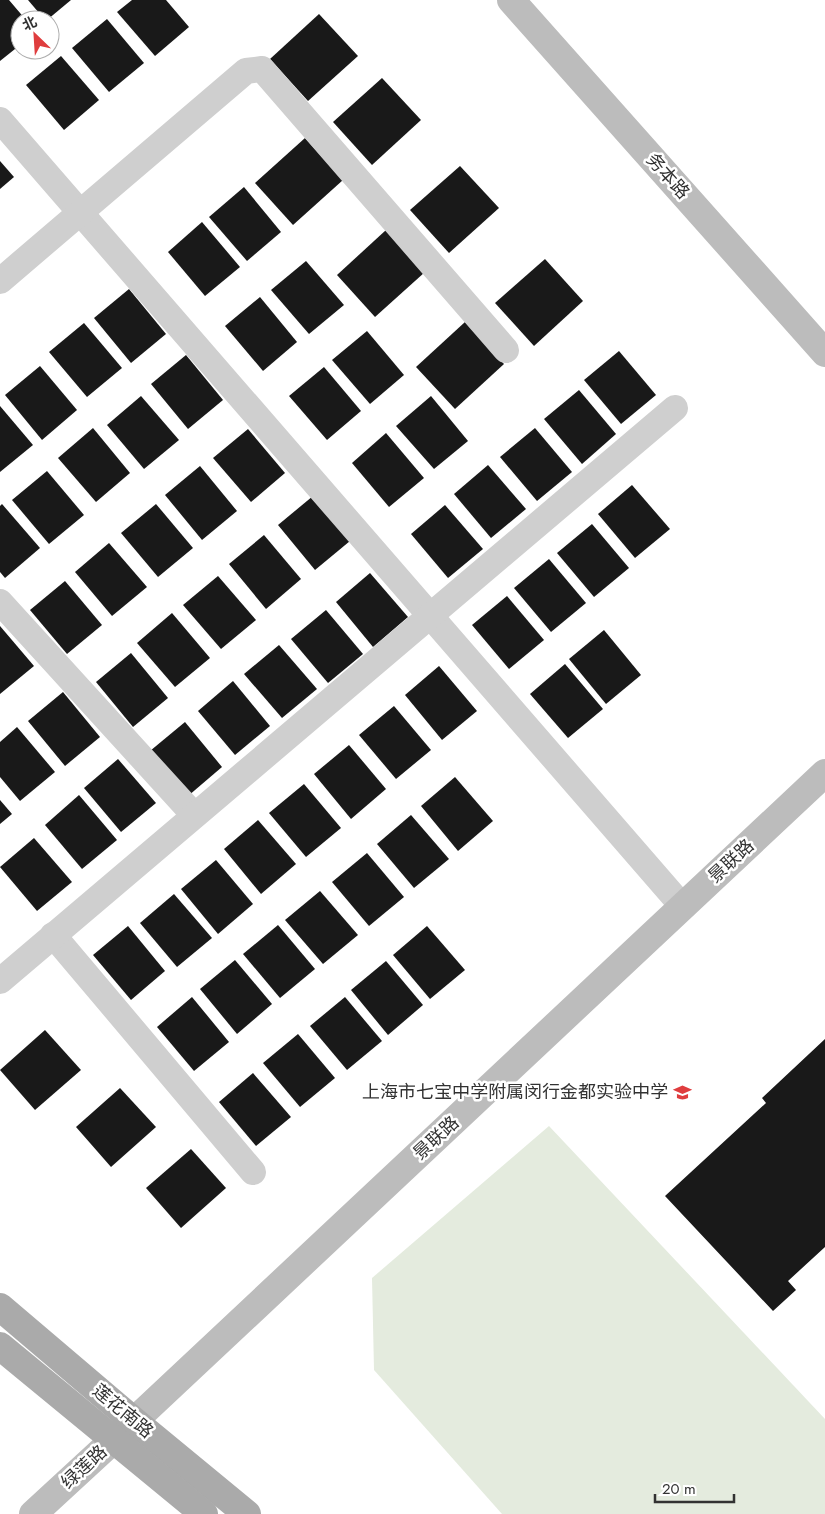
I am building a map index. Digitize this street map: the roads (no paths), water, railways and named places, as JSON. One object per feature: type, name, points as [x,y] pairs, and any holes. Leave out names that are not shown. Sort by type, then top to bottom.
[{"type":"main road","name":"莲花南路","points":[[0,1307],[246,1514]]},
{"type":"main road","name":"莲花南路","points":[[0,1346],[204,1514]]},
{"type":"street","name":"务本路","points":[[512,0],[825,353]]},
{"type":"street","points":[[0,281],[246,70],[262,69],[506,350]]},
{"type":"street","points":[[0,120],[683,907]]},
{"type":"street","points":[[0,981],[675,408]]},
{"type":"street","points":[[0,602],[194,816]]},
{"type":"street","name":"景联路","points":[[134,1421],[825,773]]},
{"type":"street","points":[[53,935],[253,1172]]},
{"type":"street","name":"绿莲路","points":[[33,1514],[134,1421]]},
{"type":"place","name":"上海市七宝中学附属闵行金都实验中学","points":[[682,1092]]}]
